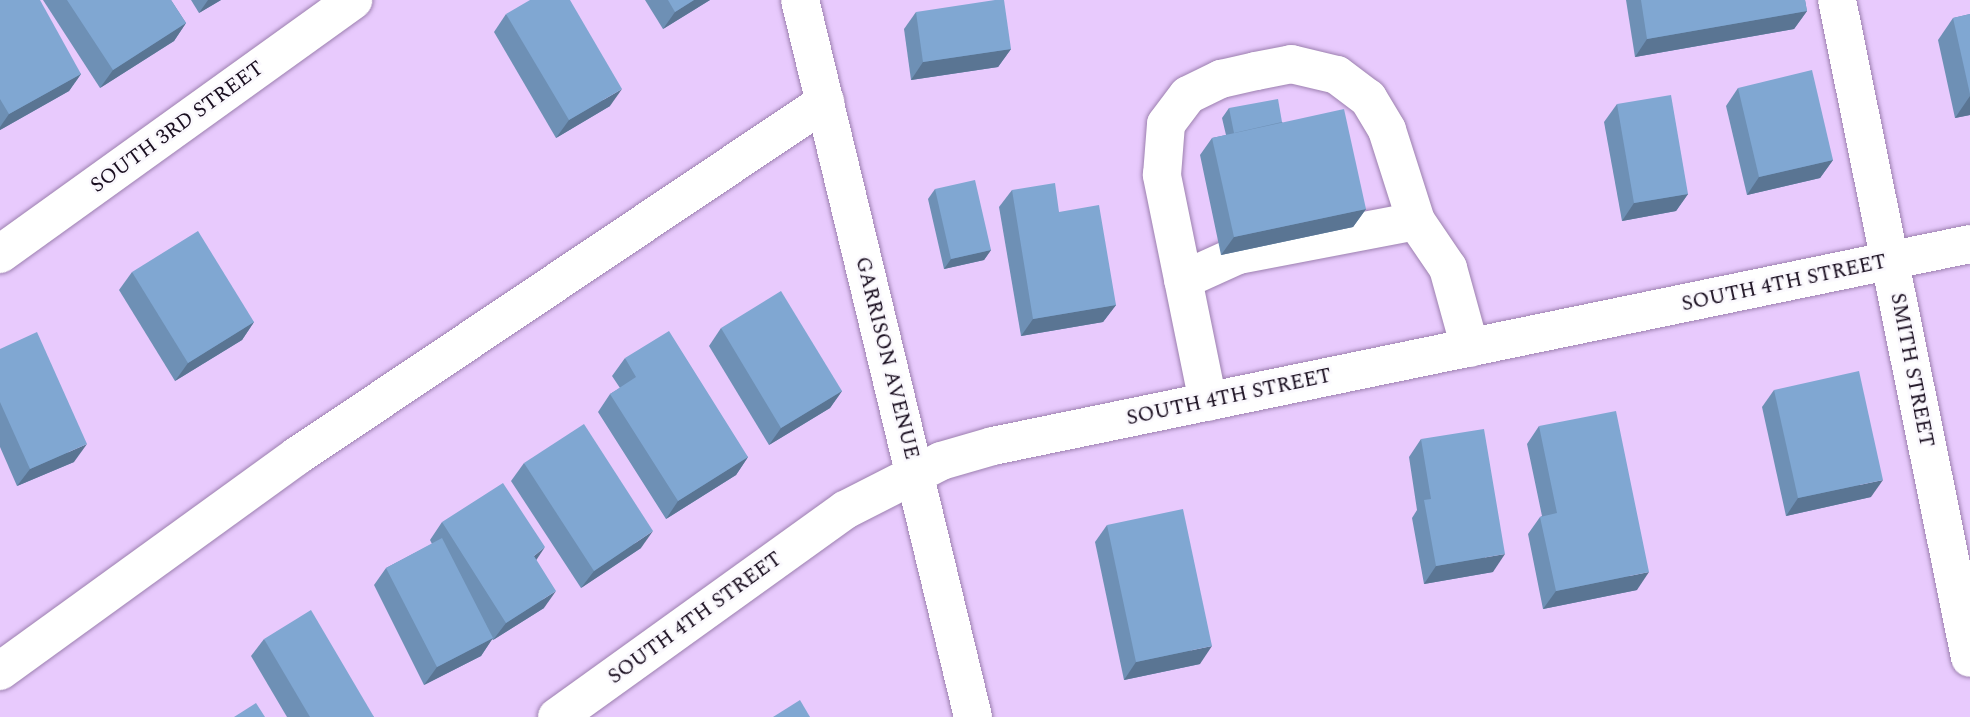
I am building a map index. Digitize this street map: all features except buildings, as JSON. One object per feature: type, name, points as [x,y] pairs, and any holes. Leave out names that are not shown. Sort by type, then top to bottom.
[{"type":"street","name":"SOUTH 3RD STREET","points":[[0,254],[354,0]]},
{"type":"street","name":"GARRISON AVENUE","points":[[800,0],[974,717]]},
{"type":"street","name":"SMITH STREET","points":[[1837,0],[1970,658]]},
{"type":"street","points":[[1208,402],[1162,175],[1167,124],[1188,95],[1221,79],[1291,64],[1337,75],[1368,98],[1387,130],[1416,221],[1448,268],[1470,348]]},
{"type":"street","points":[[0,671],[297,456],[825,102]]},
{"type":"street","points":[[1183,280],[1238,255],[1416,221]]},
{"type":"street","name":"SOUTH 4TH STREET","points":[[557,717],[845,510],[914,471],[993,446],[1970,244]]}]
